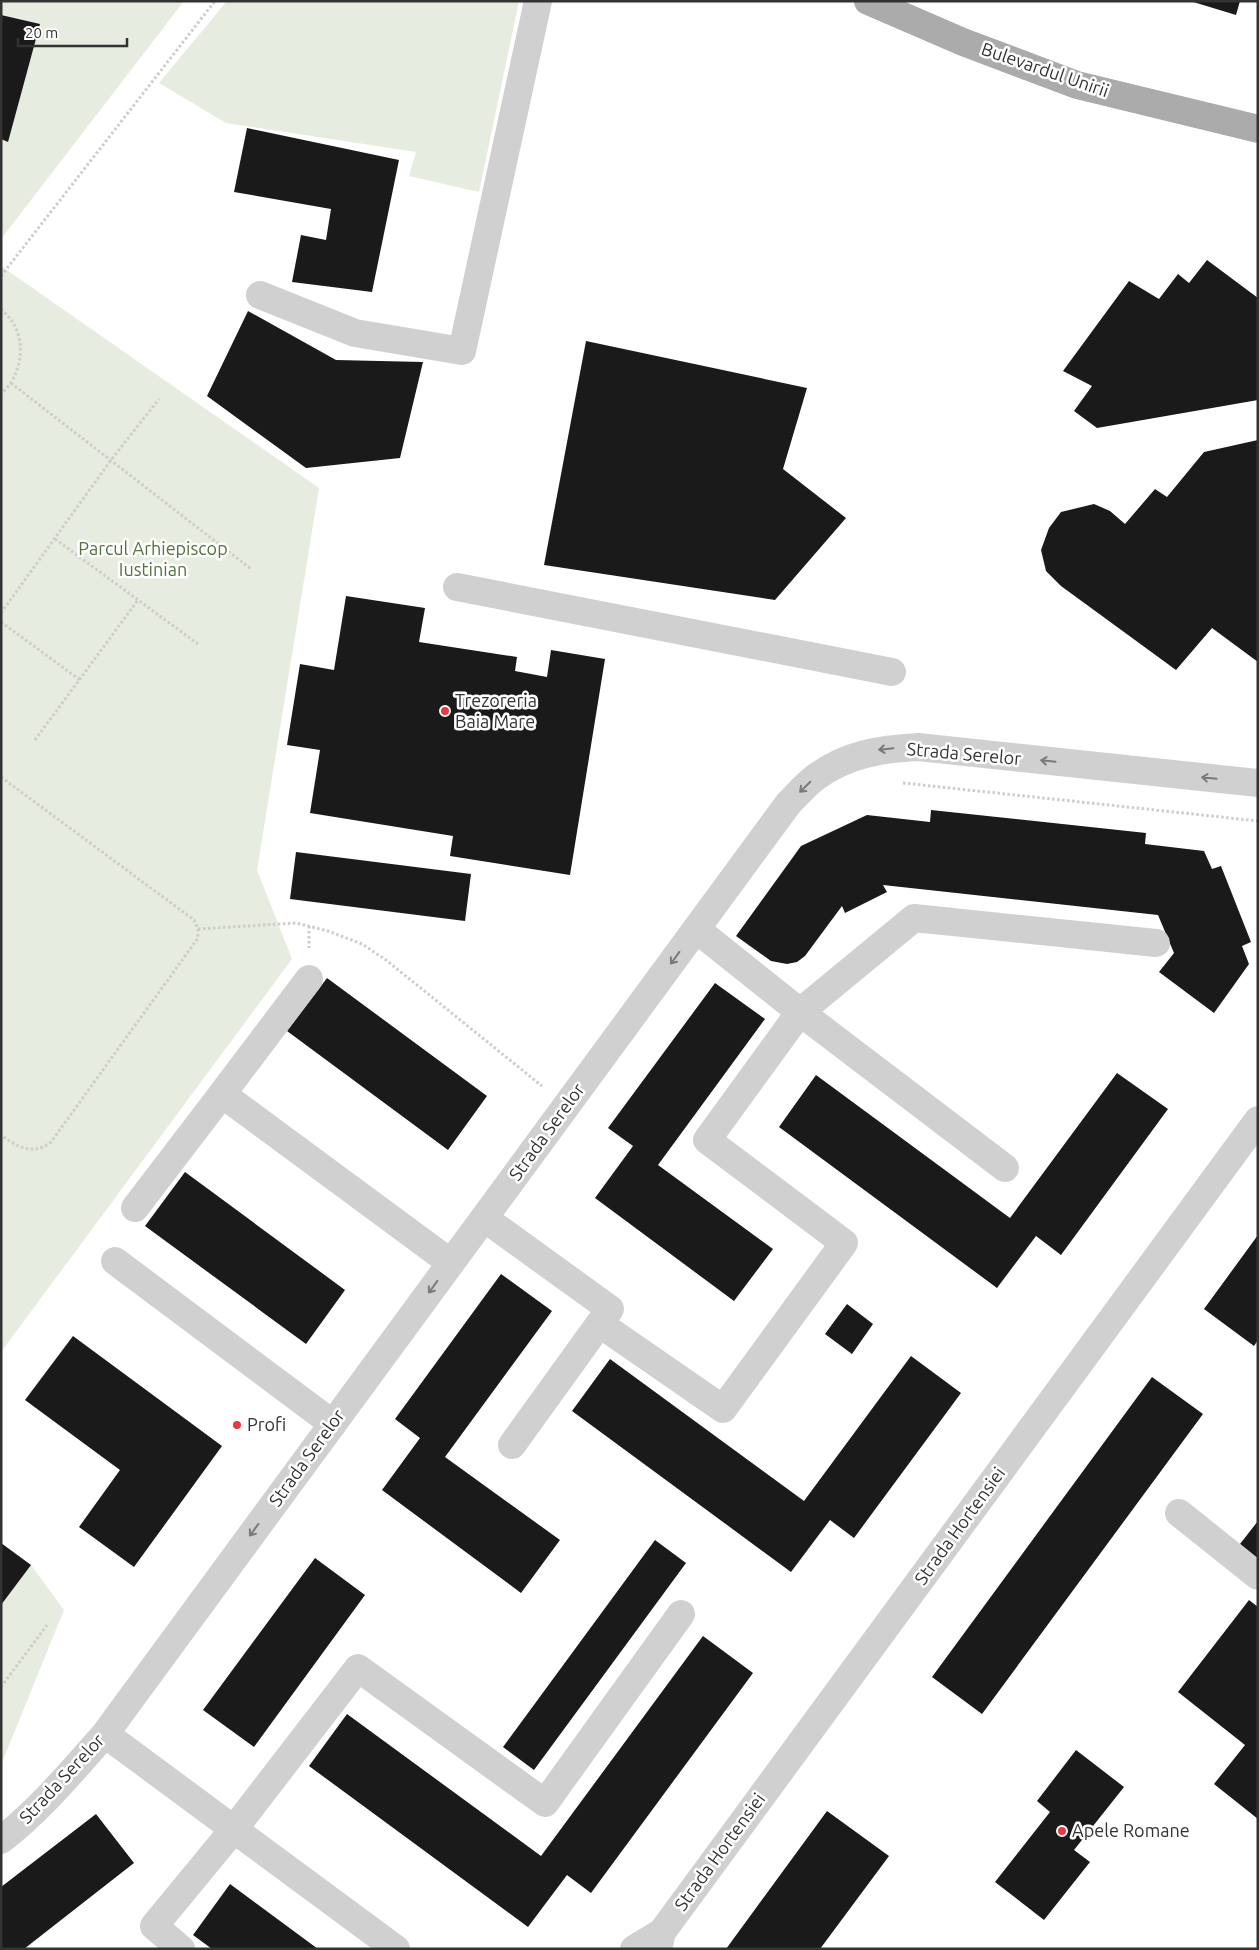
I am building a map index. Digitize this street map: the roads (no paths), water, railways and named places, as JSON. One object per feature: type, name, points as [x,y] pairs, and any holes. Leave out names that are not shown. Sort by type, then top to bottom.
[{"type":"main road","name":"Bulevardul Unirii","points":[[868,1],[963,42],[1077,85],[1258,129]]},
{"type":"street","points":[[260,295],[355,332],[462,351],[538,1]]},
{"type":"street","points":[[457,587],[892,672]]},
{"type":"street","name":"Strada Serelor","points":[[1,1840],[17,1828],[65,1780],[105,1734],[788,804],[815,777],[844,760],[881,750],[918,747],[1258,784]]},
{"type":"street","points":[[600,1324],[723,1409],[844,1243],[707,1140],[800,1012],[914,918],[1156,943]]},
{"type":"street","points":[[696,930],[800,1012],[1006,1168]]},
{"type":"street","points":[[135,1208],[308,979]]},
{"type":"street","points":[[222,1094],[451,1263]]},
{"type":"street","name":"Strada Hortensiei","points":[[634,1949],[660,1940],[1258,1120]]},
{"type":"street","points":[[484,1218],[610,1309],[512,1445]]},
{"type":"street","points":[[115,1261],[333,1424]]},
{"type":"street","points":[[1179,1513],[1258,1576]]},
{"type":"street","points":[[181,1949],[154,1926],[234,1830],[358,1668],[545,1803],[681,1614]]},
{"type":"street","points":[[105,1734],[396,1949]]},
{"type":"place","name":"Trezoreria Baia Mare","points":[[445,711]]},
{"type":"place","name":"Profi","points":[[237,1425]]},
{"type":"place","name":"Apele Romane","points":[[1062,1831]]},
{"type":"park label","name":"Parcul Arhiepiscop Iustinian","points":[[153,559]]}]
